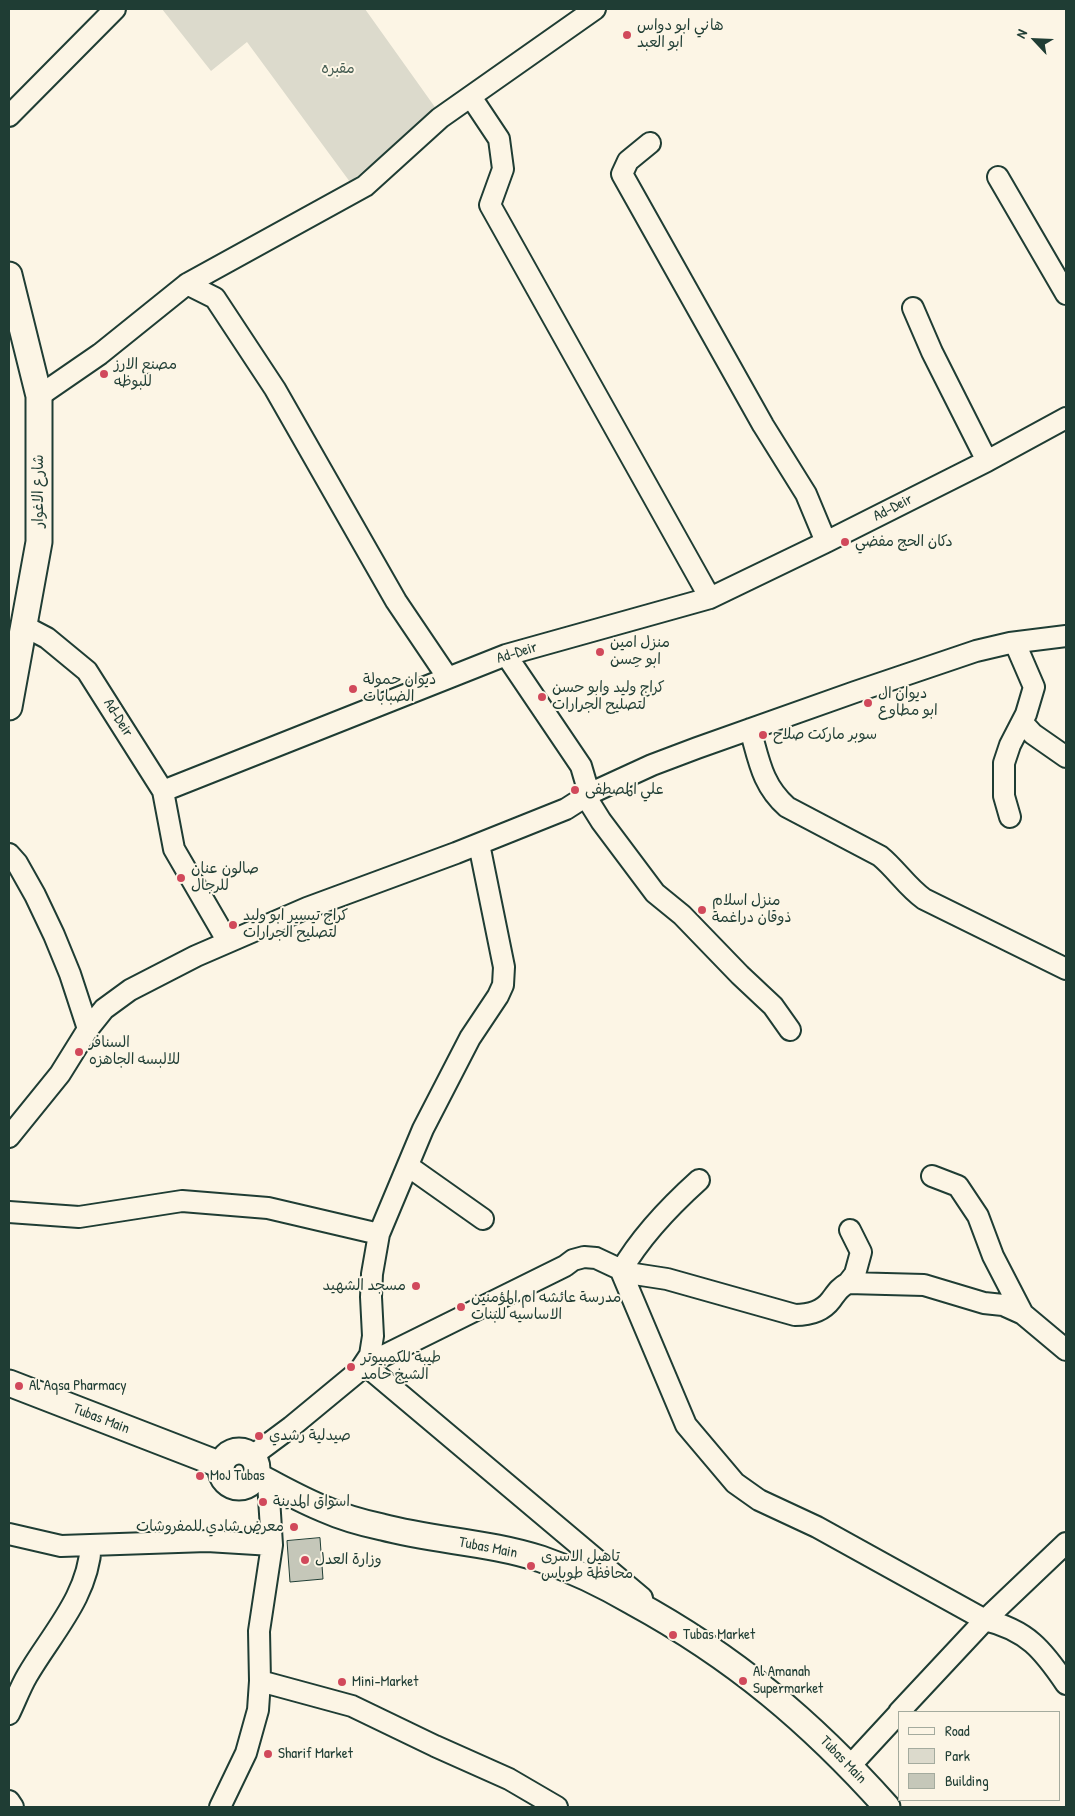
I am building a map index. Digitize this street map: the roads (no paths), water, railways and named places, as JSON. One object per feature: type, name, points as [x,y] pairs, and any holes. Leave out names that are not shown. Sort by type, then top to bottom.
[{"type":"main road","name":"شارع الاغوار","points":[[9,275],[39,396],[39,542],[9,708]]},
{"type":"main road","name":"Tubas Main","points":[[9,1383],[221,1465],[224,1459],[233,1452],[245,1452],[259,1471],[326,1510],[381,1527],[500,1548],[542,1559],[595,1581],[667,1620],[757,1682],[800,1717],[850,1766],[887,1807]]},
{"type":"street","points":[[9,116],[115,9]]},
{"type":"street","points":[[39,396],[100,354],[186,284],[365,186],[440,118],[595,9]]},
{"type":"street","points":[[470,97],[499,139],[503,169],[490,205],[710,598]]},
{"type":"street","points":[[650,143],[628,161],[622,174],[763,425],[806,494],[826,542]]},
{"type":"street","points":[[998,177],[1066,294]]},
{"type":"street","points":[[186,284],[215,298],[231,322],[275,389],[396,601],[448,678]]},
{"type":"street","points":[[912,308],[987,461]]},
{"type":"street","name":"Ad-Deir","points":[[24,626],[47,638],[88,671],[164,791],[506,655],[710,598],[987,461],[1066,418]]},
{"type":"street","points":[[11,1127],[60,1074],[88,1029],[104,1009],[120,996],[164,972],[228,942],[307,908],[479,844],[566,809],[589,795],[674,756],[964,655],[1015,642],[1066,636]]},
{"type":"street","points":[[1010,818],[1004,796],[1004,763],[1010,744],[1026,714],[1034,687],[1015,642]]},
{"type":"street","points":[[506,655],[581,766],[589,795],[601,821],[655,892],[682,915],[773,1006],[790,1030]]},
{"type":"street","points":[[1022,722],[1033,734],[1066,758]]},
{"type":"street","points":[[750,729],[765,780],[778,799],[787,807],[880,856],[888,862],[907,885],[924,899],[1066,969]]},
{"type":"street","points":[[164,791],[174,849],[228,942]]},
{"type":"street","points":[[220,1807],[250,1744],[258,1710],[260,1681],[259,1631],[272,1545],[259,1471],[291,1427],[360,1370],[370,1355],[373,1346],[372,1274],[380,1234],[423,1129],[464,1049],[503,985],[504,967],[479,844]]},
{"type":"street","points":[[9,854],[26,879],[54,935],[70,974],[88,1029]]},
{"type":"street","points":[[408,1166],[483,1219]]},
{"type":"street","points":[[932,1176],[958,1186],[978,1216],[993,1256],[1023,1314]]},
{"type":"street","points":[[621,1271],[632,1251],[669,1207],[699,1180]]},
{"type":"street","points":[[9,1212],[79,1217],[182,1201],[268,1208],[380,1234]]},
{"type":"street","points":[[365,1363],[369,1363],[565,1266],[573,1260],[584,1257],[596,1258],[621,1271],[636,1276],[667,1279],[795,1316],[804,1315],[821,1310],[828,1305],[838,1288],[848,1283],[855,1274],[861,1252],[850,1230]]},
{"type":"street","points":[[621,1271],[686,1425],[735,1482],[759,1500],[817,1527],[985,1620],[1004,1624],[1024,1635],[1040,1649],[1066,1684]]},
{"type":"street","points":[[848,1283],[924,1285],[984,1303],[1003,1305],[1023,1314],[1066,1350]]},
{"type":"street","points":[[365,1363],[667,1620]]},
{"type":"street","points":[[9,1534],[61,1546],[207,1541],[272,1545]]},
{"type":"street","points":[[901,1711],[985,1620],[1066,1543]]},
{"type":"street","points":[[9,1714],[27,1676],[76,1600],[88,1568],[91,1545]]},
{"type":"street","points":[[260,1681],[352,1706],[435,1746],[509,1778],[558,1807]]},
{"type":"street","points":[[850,1766],[898,1714]]},
{"type":"street","points":[[9,1801],[13,1807]]},
{"type":"place","name":"هاني ابو دواس ابو العبد","points":[[627,35]]},
{"type":"place","name":"مصنع الارز للبوظه","points":[[104,374]]},
{"type":"place","name":"دكان الحج مفضي","points":[[845,542]]},
{"type":"place","name":"منزل امين ابو حِسن","points":[[600,652]]},
{"type":"place","name":"ديوان حمولة الضبابات","points":[[353,689]]},
{"type":"place","name":"كراج وليد وابو حسن لتصليح الجرارات","points":[[542,697]]},
{"type":"place","name":"ديوان ال ابو مطاوع","points":[[868,703]]},
{"type":"place","name":"سوبر ماركت صلاح","points":[[763,735]]},
{"type":"place","name":"علي المصطفى","points":[[575,790]]},
{"type":"place","name":"صالون عنان للرجال","points":[[181,878]]},
{"type":"place","name":"منزل اسلام ذوقان دراغمة","points":[[702,910]]},
{"type":"place","name":"كراج تيسير ابو وليد لتصليح الجرارات","points":[[233,925]]},
{"type":"place","name":"السنافر للالبسه الجاهزه","points":[[79,1052]]},
{"type":"place","name":"مسجد الشهيد","points":[[416,1286]]},
{"type":"place","name":"مدرسة عائشه ام المؤمنين الاساسيه للبنات","points":[[461,1307]]},
{"type":"place","name":"طيبة للكمبيوتر الشيخ حامد","points":[[351,1367]]},
{"type":"place","name":"Al Aqsa Pharmacy","points":[[19,1386]]},
{"type":"place","name":"صيدلية رشدي","points":[[259,1436]]},
{"type":"place","name":"MoJ Tubas","points":[[200,1476]]},
{"type":"place","name":"اسواق المدينة","points":[[263,1502]]},
{"type":"place","name":"معرض شادي للمفروشات","points":[[294,1527]]},
{"type":"place","name":"وزارة العدل","points":[[305,1560]]},
{"type":"place","name":"تاهيل الاسرى محافظة طوباس","points":[[531,1566]]},
{"type":"place","name":"Tubas Market","points":[[673,1635]]},
{"type":"place","name":"Al Amanah Supermarket","points":[[743,1681]]},
{"type":"place","name":"Mini-Market","points":[[342,1682]]},
{"type":"place","name":"Sharif Market","points":[[268,1754]]},
{"type":"park label","name":"مقبره","points":[[338,69]]}]
